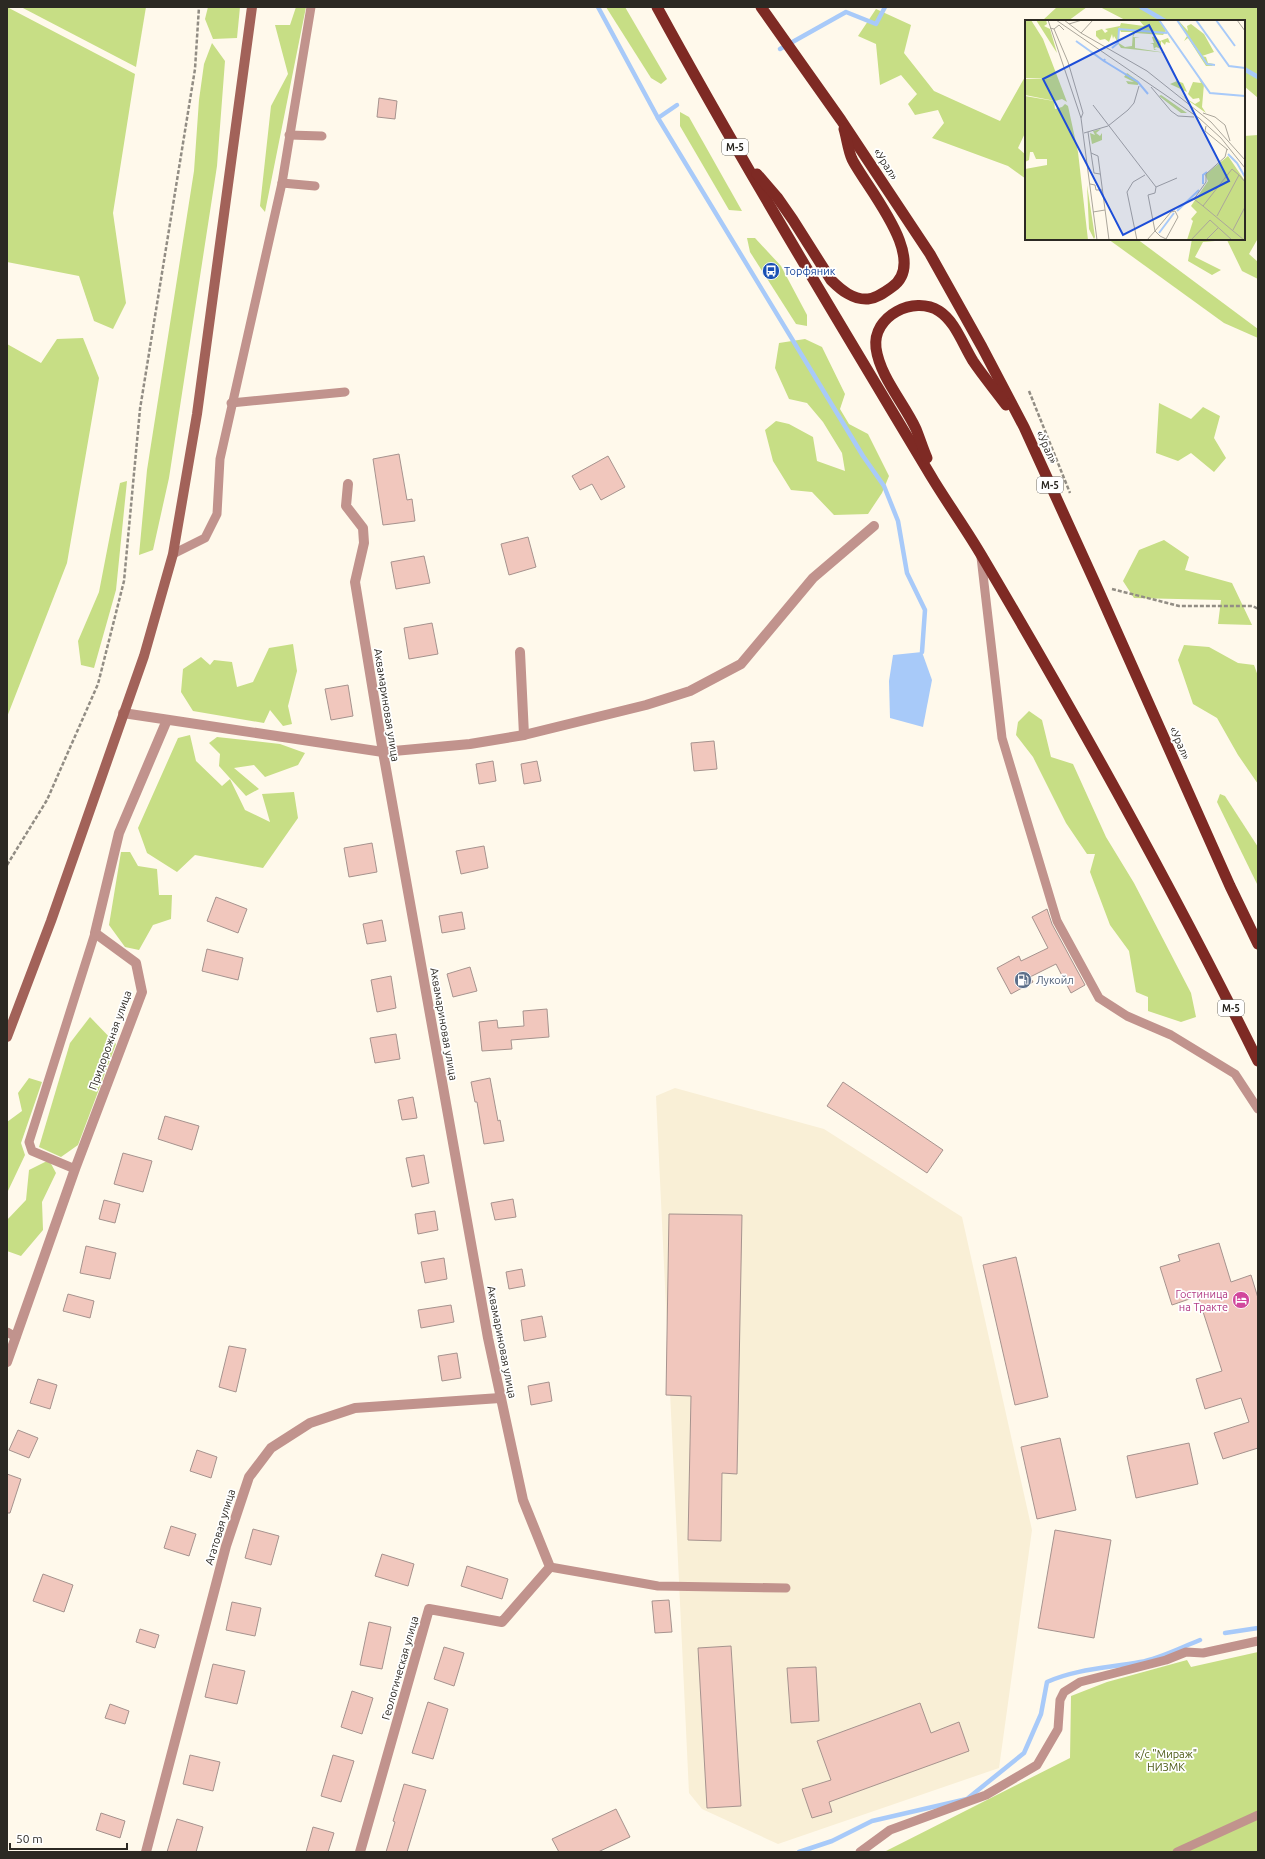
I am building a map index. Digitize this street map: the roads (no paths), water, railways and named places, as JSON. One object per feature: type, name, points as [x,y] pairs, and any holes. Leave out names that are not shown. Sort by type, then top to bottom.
[{"type":"highway","name":"М-5","points":[[657,7],[738,152],[795,249],[938,486],[981,554],[1044,663],[1118,794],[1258,1061]]},
{"type":"highway","name":"«Урал»","points":[[761,7],[841,120],[930,254],[982,347],[1024,428],[1096,585],[1226,879],[1258,944]]},
{"type":"highway","points":[[738,152],[777,197],[831,280],[840,290],[853,297],[868,299],[884,293],[897,284],[902,275],[904,264],[903,248],[894,226],[852,158],[841,120]]},
{"type":"highway","points":[[938,486],[916,430],[882,368],[876,347],[878,331],[884,321],[893,314],[908,306],[924,305],[939,311],[950,323],[973,362],[1024,428]]},
{"type":"main road","points":[[7,1037],[51,921],[144,656],[173,554],[197,414],[252,7]]},
{"type":"street","name":"Аквамариновая улица","points":[[348,484],[346,506],[362,528],[364,543],[355,582],[383,752],[500,1398],[523,1500],[550,1567]]},
{"type":"street","points":[[123,713],[383,752],[470,744],[524,735],[646,705],[682,693],[741,664],[813,578],[874,526]]},
{"type":"street","points":[[520,652],[524,735]]},
{"type":"street","points":[[96,933],[119,833],[167,720]]},
{"type":"street","name":"Придорожная улица","points":[[7,1362],[11,1334],[142,992],[136,962],[96,933]]},
{"type":"street","name":"Агатовая улица","points":[[146,1852],[226,1546],[249,1477],[271,1448],[310,1423],[355,1408],[500,1398]]},
{"type":"street","name":"Геологическая улица","points":[[360,1852],[429,1609],[502,1622],[550,1567]]},
{"type":"lane","points":[[173,554],[205,538],[217,514],[220,459],[282,183],[311,7]]},
{"type":"lane","points":[[290,135],[322,136]]},
{"type":"lane","points":[[282,183],[315,186]]},
{"type":"lane","points":[[232,403],[345,392]]},
{"type":"lane","points":[[981,554],[1002,738],[1057,921],[1099,998],[1128,1016],[1171,1035],[1235,1074],[1258,1109]]},
{"type":"lane","points":[[75,1169],[32,1152],[29,1142],[96,933]]},
{"type":"lane","points":[[550,1567],[658,1586],[786,1588]]},
{"type":"lane","points":[[860,1852],[890,1830],[986,1795],[1037,1766],[1058,1729],[1060,1700],[1064,1692],[1080,1682],[1166,1660],[1186,1652],[1203,1653],[1258,1641]]},
{"type":"lane","points":[[1178,1852],[1258,1815]]},
{"type":"water","points":[[922,652],[932,680],[923,727],[890,718],[889,681],[893,655]]},
{"type":"waterway","points":[[598,7],[658,118],[677,105]]},
{"type":"waterway","points":[[780,49],[846,12],[876,24],[885,7]]},
{"type":"waterway","points":[[1141,7],[1163,20]]},
{"type":"waterway","points":[[1245,70],[1258,77]]},
{"type":"waterway","points":[[658,118],[863,456],[884,486],[898,521],[907,573],[925,610],[922,652]]},
{"type":"waterway","points":[[1225,1633],[1258,1628]]},
{"type":"waterway","points":[[799,1852],[832,1841],[872,1821],[967,1799],[1024,1753],[1041,1714],[1047,1682],[1069,1674],[1128,1664],[1163,1656],[1200,1640]]},
{"type":"place","name":"Торфяник","points":[[771,271]]},
{"type":"place","name":"Лукойл","points":[[1023,980]]},
{"type":"place","name":"Гостиница на Тракте","points":[[1241,1300]]},
{"type":"park label","name":"к/с \"Мираж\" НИЗМК","points":[[1166,1760]]}]
